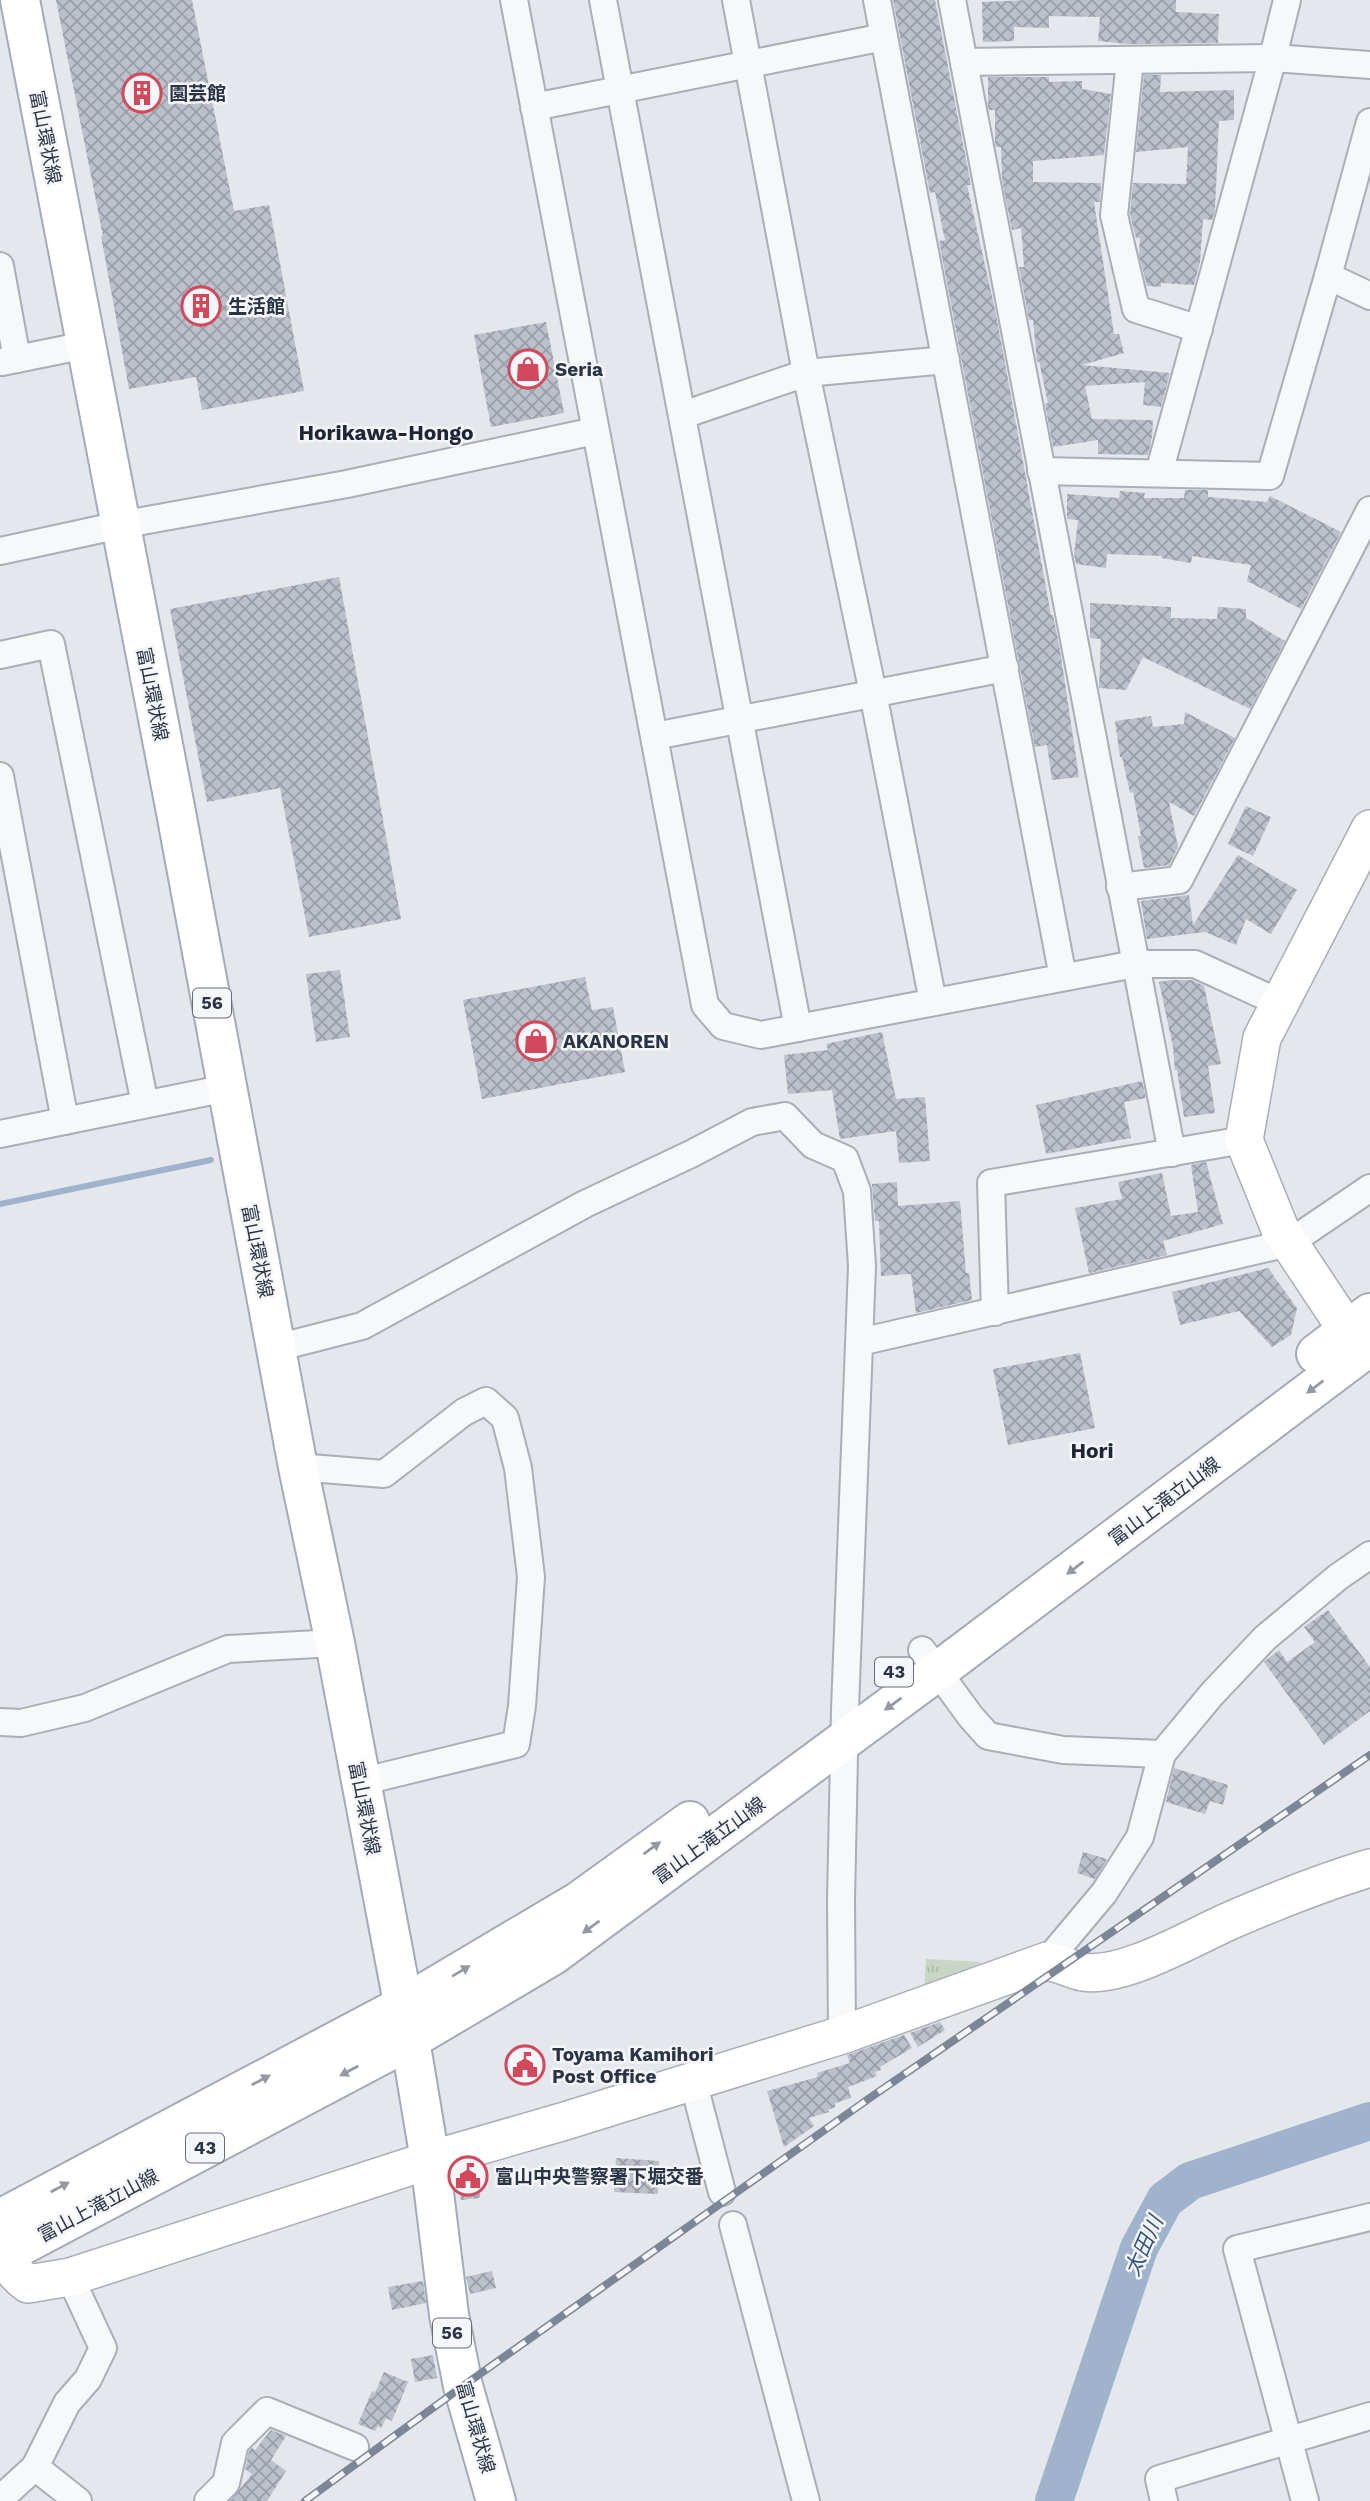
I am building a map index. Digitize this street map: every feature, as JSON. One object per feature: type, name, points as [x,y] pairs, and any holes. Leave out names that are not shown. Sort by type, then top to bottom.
[{"type":"main road","name":"富山環状線","points":[[20,0],[406,2023],[430,2160],[453,2338],[463,2386],[496,2501]]},
{"type":"main road","name":"富山上滝立山線","points":[[1,2244],[406,2023],[579,1901],[846,1724],[1364,1340]]},
{"type":"street","points":[[514,0],[705,1005],[723,1026],[761,1035],[1135,964],[1195,964],[1280,1003]]},
{"type":"street","points":[[603,0],[798,1028]]},
{"type":"street","points":[[736,0],[806,373],[873,693],[933,1002]]},
{"type":"street","points":[[877,0],[1063,978]]},
{"type":"street","points":[[952,0],[1172,1153]]},
{"type":"street","points":[[1159,473],[1287,0]]},
{"type":"street","points":[[534,107],[884,37]]},
{"type":"street","points":[[964,62],[1273,58],[1370,65]]},
{"type":"street","points":[[1130,60],[1114,215],[1136,309],[1199,328]]},
{"type":"street","points":[[1041,471],[1270,476],[1370,122]]},
{"type":"street","points":[[0,266],[9,360],[86,345]]},
{"type":"street","points":[[1328,276],[1370,296]]},
{"type":"street","points":[[683,415],[806,373],[946,360]]},
{"type":"street","points":[[0,551],[120,525],[347,484],[596,431]]},
{"type":"street","points":[[1120,887],[1179,880],[1366,527]]},
{"type":"street","points":[[0,655],[51,644],[145,1104]]},
{"type":"street","points":[[655,736],[1005,668]]},
{"type":"street","points":[[0,776],[7,856],[65,1121]]},
{"type":"street","points":[[1364,1340],[1280,1229],[1244,1140],[1262,1038],[1365,850]]},
{"type":"street","points":[[0,1135],[227,1088]]},
{"type":"street","points":[[276,1348],[362,1326],[586,1204],[752,1122],[785,1116],[813,1145],[845,1159],[857,1191],[862,1266],[841,1900],[842,2035]]},
{"type":"street","points":[[995,1312],[991,1183],[1244,1140]]},
{"type":"street","points":[[860,1342],[1289,1243],[1370,1188]]},
{"type":"street","points":[[298,1467],[384,1474],[464,1412],[486,1401],[505,1418],[518,1468],[531,1577],[522,1706],[516,1744],[360,1782]]},
{"type":"street","points":[[1047,1961],[1104,1893],[1140,1837],[1161,1754],[1265,1638],[1338,1577],[1370,1555]]},
{"type":"street","points":[[0,1722],[20,1723],[85,1708],[228,1649],[335,1643]]},
{"type":"street","points":[[930,1661],[988,1736],[1063,1750],[1161,1754]]},
{"type":"street","points":[[1,2244],[16,2276],[28,2284],[71,2277],[430,2160],[842,2035],[1047,1961],[1065,1964],[1083,1972],[1108,1970],[1140,1962],[1235,1918],[1368,1872]]},
{"type":"street","points":[[694,2081],[722,2192]]},
{"type":"street","points":[[1305,2501],[1237,2249],[1370,2217]]},
{"type":"street","points":[[733,2225],[806,2501]]},
{"type":"street","points":[[0,2499],[35,2467],[67,2403],[89,2379],[103,2348],[71,2277]]},
{"type":"street","points":[[208,2501],[226,2483],[235,2443],[267,2411],[355,2447]]},
{"type":"street","points":[[1164,2501],[1159,2479],[1370,2416]]},
{"type":"street","points":[[35,2467],[78,2501]]},
{"type":"green space","points":[[926,1959],[982,1962],[924,1989]]},
{"type":"building","points":[[56,0],[192,0],[234,211],[269,205],[304,391],[202,410],[196,377],[129,389],[103,236]]},
{"type":"building","points":[[893,0],[935,0],[971,185],[967,185],[996,314],[1051,615],[1060,650],[1079,777],[1052,780],[1047,745],[1035,747],[939,241],[945,240],[935,192],[930,193]]},
{"type":"building","points":[[1176,0],[1176,12],[1219,14],[1218,43],[1128,44],[1098,41],[1100,17],[1049,16],[1049,28],[1014,27],[1014,41],[983,42],[982,2]]},
{"type":"building","points":[[1144,75],[1161,75],[1160,92],[1234,90],[1234,120],[1219,121],[1215,210],[1212,220],[1203,219],[1200,262],[1194,285],[1161,283],[1161,287],[1147,286],[1139,255],[1140,238],[1136,238],[1130,214],[1133,183],[1186,184],[1188,147],[1136,152]]},
{"type":"building","points":[[988,77],[1049,77],[1049,82],[1082,81],[1082,89],[1111,94],[1104,155],[1033,161],[1033,182],[1101,183],[1100,202],[1094,202],[1114,334],[1119,334],[1124,353],[1082,365],[1170,373],[1161,407],[1143,405],[1145,382],[1085,386],[1092,419],[1153,420],[1148,455],[1098,454],[1098,440],[1053,447],[1045,404],[1048,403],[1039,361],[1037,362],[1033,320],[1029,320],[1019,267],[1024,267],[1021,228],[1012,230],[1002,180],[1001,147],[996,147],[995,143],[995,110],[989,110],[988,106]]},
{"type":"building","points":[[546,322],[564,413],[491,427],[474,335]]},
{"type":"building","points":[[1185,490],[1208,490],[1208,497],[1267,502],[1270,496],[1341,532],[1301,609],[1247,581],[1251,565],[1192,556],[1191,563],[1161,558],[1162,556],[1107,554],[1106,568],[1076,564],[1074,555],[1078,520],[1067,519],[1067,494],[1119,498],[1120,491],[1145,493],[1144,498],[1184,498]]},
{"type":"building","points":[[339,577],[401,919],[309,937],[280,788],[207,802],[170,609]]},
{"type":"building","points":[[1090,603],[1171,607],[1171,618],[1217,619],[1218,607],[1246,609],[1246,618],[1285,641],[1250,709],[1143,657],[1126,690],[1099,688],[1101,639],[1090,638]]},
{"type":"building","points":[[1185,712],[1235,738],[1194,816],[1169,802],[1178,847],[1169,865],[1144,868],[1133,792],[1130,793],[1120,757],[1115,721],[1151,716],[1153,727],[1184,724]]},
{"type":"building","points":[[1246,806],[1271,817],[1253,856],[1228,844]]},
{"type":"building","points":[[1238,855],[1297,890],[1271,934],[1246,919],[1236,945],[1205,932],[1147,939],[1141,901],[1189,895],[1193,925]]},
{"type":"building","points":[[340,970],[350,1037],[316,1042],[306,974]]},
{"type":"building","points":[[585,977],[592,1010],[613,1007],[625,1072],[482,1099],[463,1000]]},
{"type":"building","points":[[1192,980],[1204,986],[1221,1064],[1208,1066],[1215,1113],[1184,1117],[1159,982]]},
{"type":"building","points":[[882,1032],[896,1099],[925,1097],[930,1161],[899,1163],[896,1131],[840,1139],[832,1090],[788,1094],[784,1055],[828,1050],[826,1044]]},
{"type":"building","points":[[1142,1081],[1146,1098],[1124,1102],[1131,1138],[1046,1154],[1036,1105]]},
{"type":"building","points":[[1206,1162],[1223,1224],[1163,1241],[1167,1255],[1089,1273],[1075,1208],[1122,1199],[1118,1182],[1162,1173],[1171,1216],[1198,1212],[1191,1165]]},
{"type":"building","points":[[897,1182],[898,1206],[960,1201],[966,1273],[969,1273],[972,1300],[916,1313],[911,1274],[881,1276],[879,1221],[875,1221],[872,1184]]},
{"type":"building","points":[[1268,1268],[1297,1308],[1291,1335],[1272,1347],[1239,1311],[1180,1325],[1172,1292]]},
{"type":"building","points":[[1080,1353],[1095,1428],[1008,1445],[993,1369]]},
{"type":"building","points":[[1328,1610],[1370,1667],[1370,1711],[1324,1745],[1264,1662],[1279,1650],[1287,1662],[1315,1642],[1304,1627]]},
{"type":"building","points":[[1174,1768],[1228,1785],[1223,1805],[1210,1801],[1205,1814],[1166,1802]]},
{"type":"building","points":[[1083,1852],[1107,1859],[1095,1879],[1077,1873]]},
{"type":"building","points":[[940,2022],[945,2030],[918,2047],[910,2033]]},
{"type":"building","points":[[904,2035],[912,2048],[880,2067],[881,2070],[875,2072],[877,2076],[848,2087],[851,2098],[835,2103],[835,2107],[828,2110],[829,2112],[809,2118],[814,2126],[784,2147],[767,2091],[818,2077],[817,2073],[850,2063],[847,2055]]},
{"type":"building","points":[[616,2158],[659,2161],[658,2194],[614,2192]]},
{"type":"building","name":"富山中央警察署下堀交番","points":[[477,2168],[480,2198],[461,2200],[458,2174]]},
{"type":"building","points":[[492,2271],[496,2288],[470,2294],[466,2277]]},
{"type":"building","points":[[423,2281],[426,2303],[392,2310],[388,2287]]},
{"type":"building","points":[[433,2355],[437,2378],[415,2382],[411,2359]]},
{"type":"building","points":[[384,2372],[408,2382],[392,2421],[386,2418],[381,2428],[378,2426],[375,2431],[358,2424],[372,2391],[375,2393]]},
{"type":"building","points":[[271,2430],[286,2436],[271,2460],[286,2471],[267,2501],[230,2501],[252,2474],[245,2469],[249,2451],[252,2448],[255,2450]]},
{"type":"waterway","points":[[0,1204],[211,1160]]},
{"type":"waterway","name":"太田川","points":[[1054,2501],[1139,2248],[1165,2200],[1190,2181],[1370,2121]]},
{"type":"railway","points":[[305,2501],[874,2095],[1370,1755]]},
{"type":"place","name":"園芸館","points":[[142,93]]},
{"type":"place","name":"生活館","points":[[201,306]]},
{"type":"place","name":"Seria","points":[[528,369]]},
{"type":"place","name":"AKANOREN","points":[[536,1041]]},
{"type":"place","name":"Toyama Kamihori Post Office","points":[[525,2065]]},
{"type":"place","name":"富山中央警察署下堀交番","points":[[468,2176]]},
{"type":"district","name":"Horikawa-Hongo","points":[[386,433]]},
{"type":"district","name":"Hori","points":[[1092,1451]]}]
